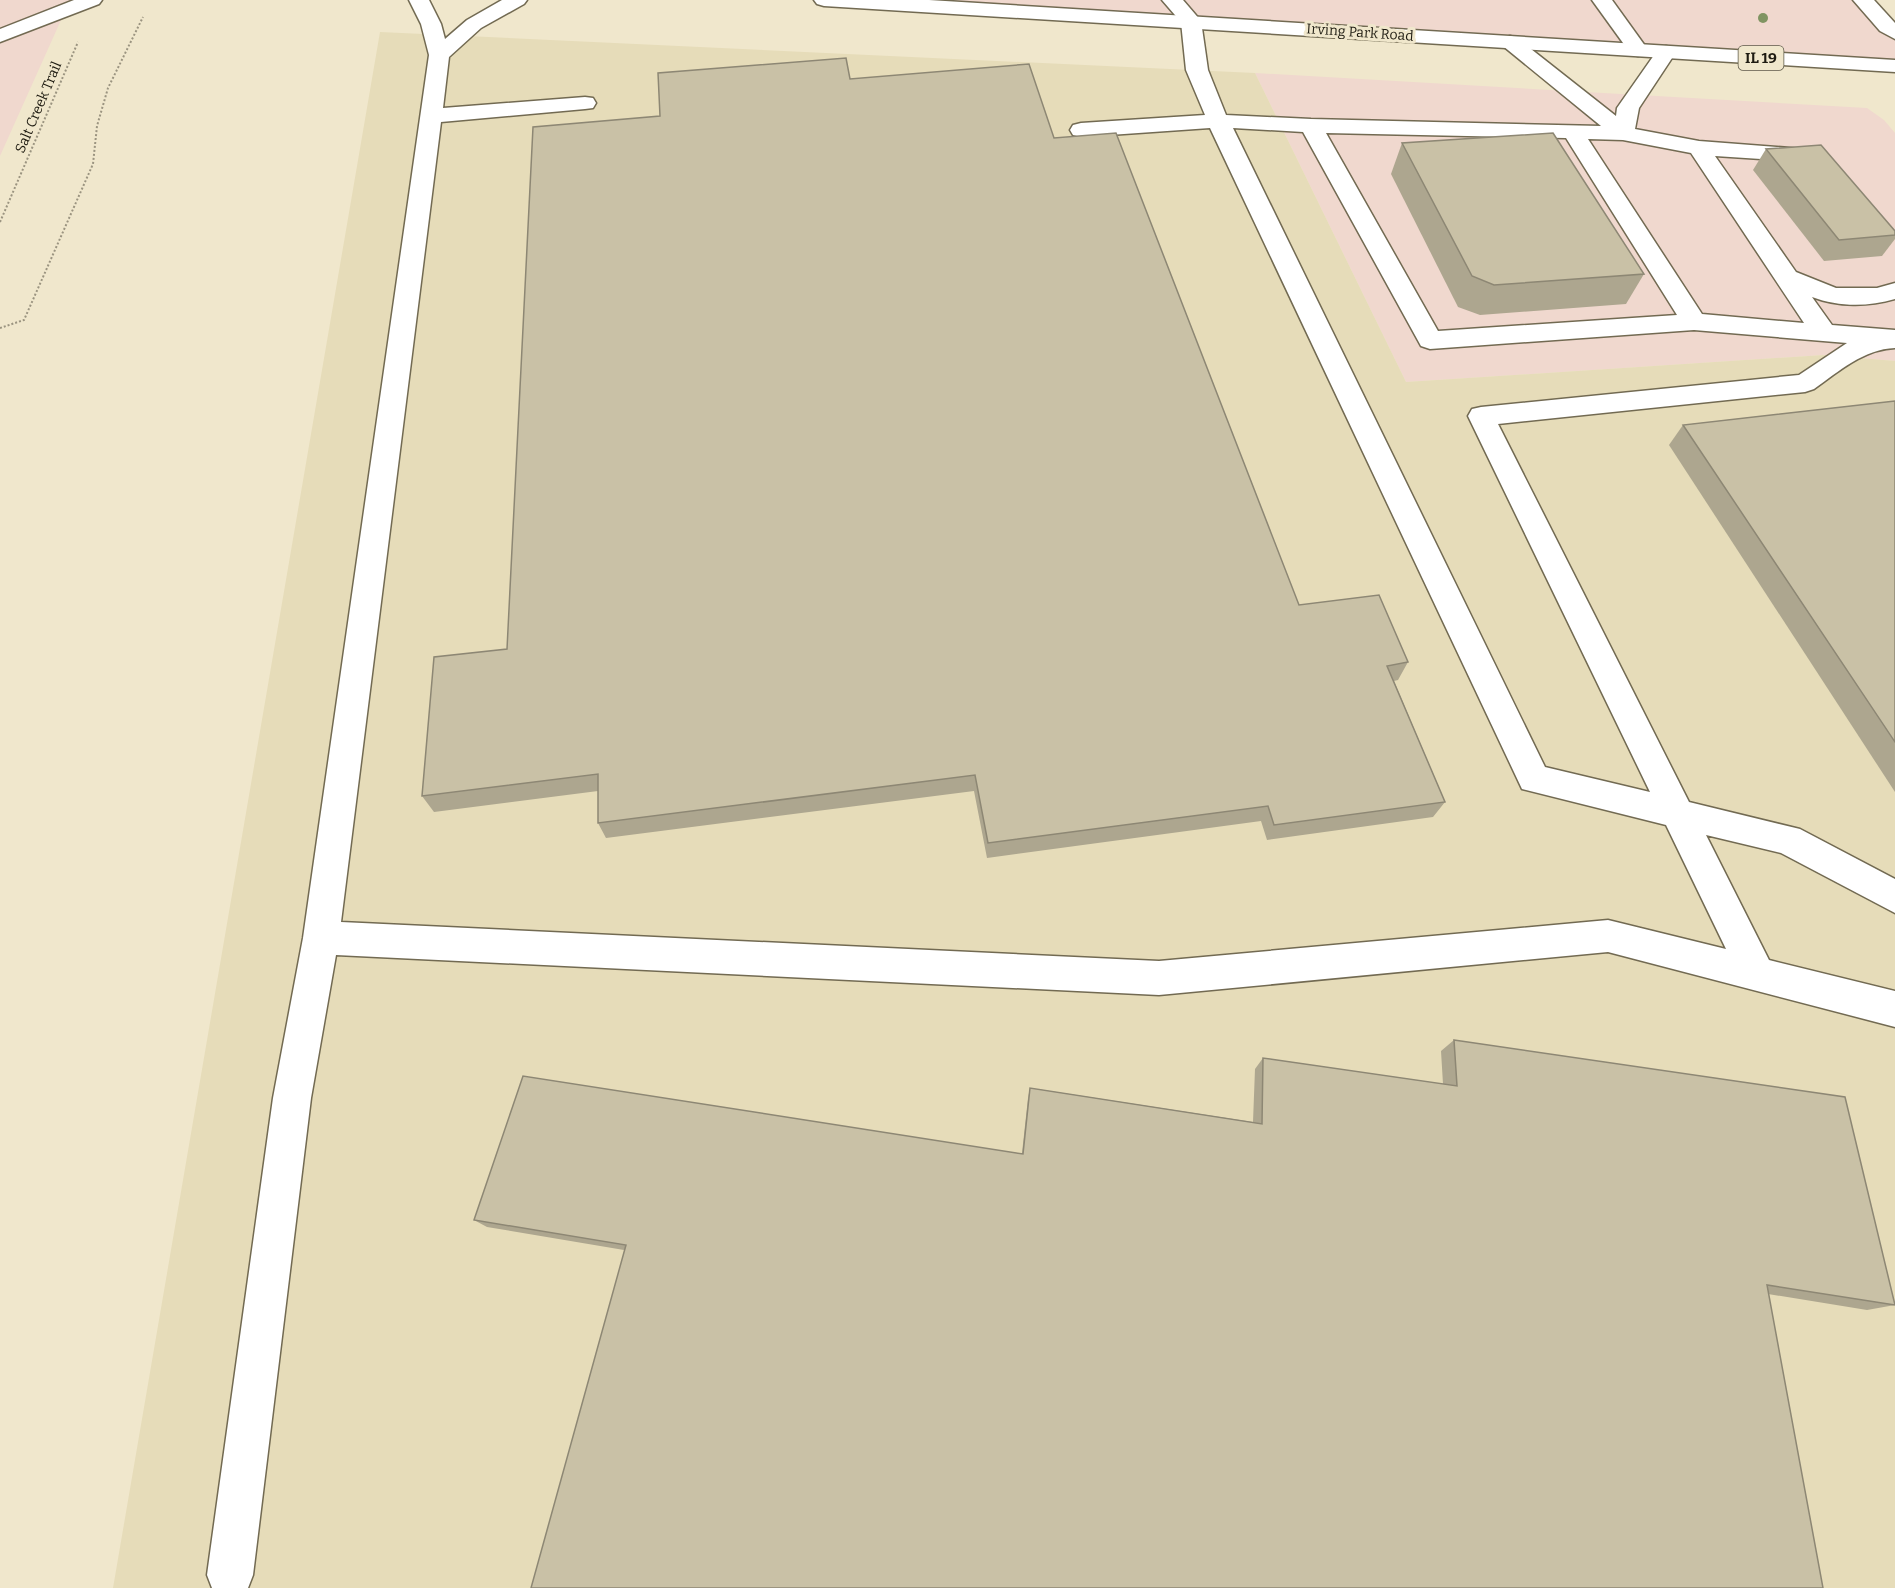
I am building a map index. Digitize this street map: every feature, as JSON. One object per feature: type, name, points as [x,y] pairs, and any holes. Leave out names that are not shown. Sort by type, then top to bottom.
[{"type":"main road","points":[[0,36],[92,0]]},
{"type":"main road","points":[[230,1575],[292,1098],[321,938],[439,55],[431,24],[419,0]]},
{"type":"main road","points":[[439,55],[474,24],[517,0]]},
{"type":"main road","name":"Irving Park Road","points":[[824,0],[1195,10],[1510,42],[1895,66]]},
{"type":"main road","points":[[1172,0],[1195,10],[1197,70],[1218,122],[1534,779],[1788,840],[1895,897]]},
{"type":"main road","points":[[1602,0],[1638,50]]},
{"type":"main road","points":[[1863,0],[1895,33]]},
{"type":"main road","points":[[1510,42],[1623,133]]},
{"type":"main road","points":[[1623,133],[1628,108],[1666,52]]},
{"type":"main road","points":[[430,116],[585,103]]},
{"type":"main road","points":[[1081,130],[1218,122],[1623,133],[1699,148],[1828,156]]},
{"type":"main road","points":[[1311,126],[1430,340],[1694,322],[1889,338]]},
{"type":"main road","points":[[1574,132],[1694,322]]},
{"type":"main road","points":[[1699,148],[1824,333]]},
{"type":"main road","points":[[1787,278],[1833,296],[1877,296],[1895,291]]},
{"type":"main road","points":[[1757,974],[1481,416],[1805,383],[1839,358],[1889,338]]},
{"type":"main road","points":[[321,938],[1159,978],[1608,936],[1895,1009]]},
{"type":"path","points":[[0,328],[24,320],[93,164],[93,142],[97,119],[130,39],[143,17]]},
{"type":"path","name":"Salt Creek Trail","points":[[0,222],[79,38]]},
{"type":"shaded area","points":[[0,0],[70,0],[0,156]]},
{"type":"shaded area","points":[[883,0],[1865,0],[1895,29],[1895,61]]},
{"type":"shaded area","points":[[380,32],[1255,73],[1406,382],[1824,355],[1895,361],[1895,1588],[113,1588]]},
{"type":"shaded area","points":[[1255,73],[1867,108],[1884,120],[1895,133],[1895,361],[1824,355],[1406,382]]},
{"type":"building","points":[[846,58],[850,79],[1029,64],[1054,138],[1116,133],[1299,605],[1379,595],[1408,662],[1387,666],[1445,802],[1274,825],[1268,806],[988,843],[975,775],[598,823],[598,774],[422,796],[434,657],[507,649],[533,127],[660,116],[658,73]]},
{"type":"building","points":[[1553,133],[1644,274],[1494,285],[1472,276],[1402,143]]},
{"type":"building","points":[[1821,145],[1895,231],[1895,235],[1839,240],[1766,149]]},
{"type":"building","points":[[1895,401],[1895,742],[1683,425]]},
{"type":"building","points":[[1454,1040],[1845,1097],[1895,1305],[1767,1285],[1823,1588],[531,1588],[626,1245],[474,1220],[523,1076],[1023,1154],[1030,1088],[1262,1124],[1263,1058],[1457,1086]]}]
